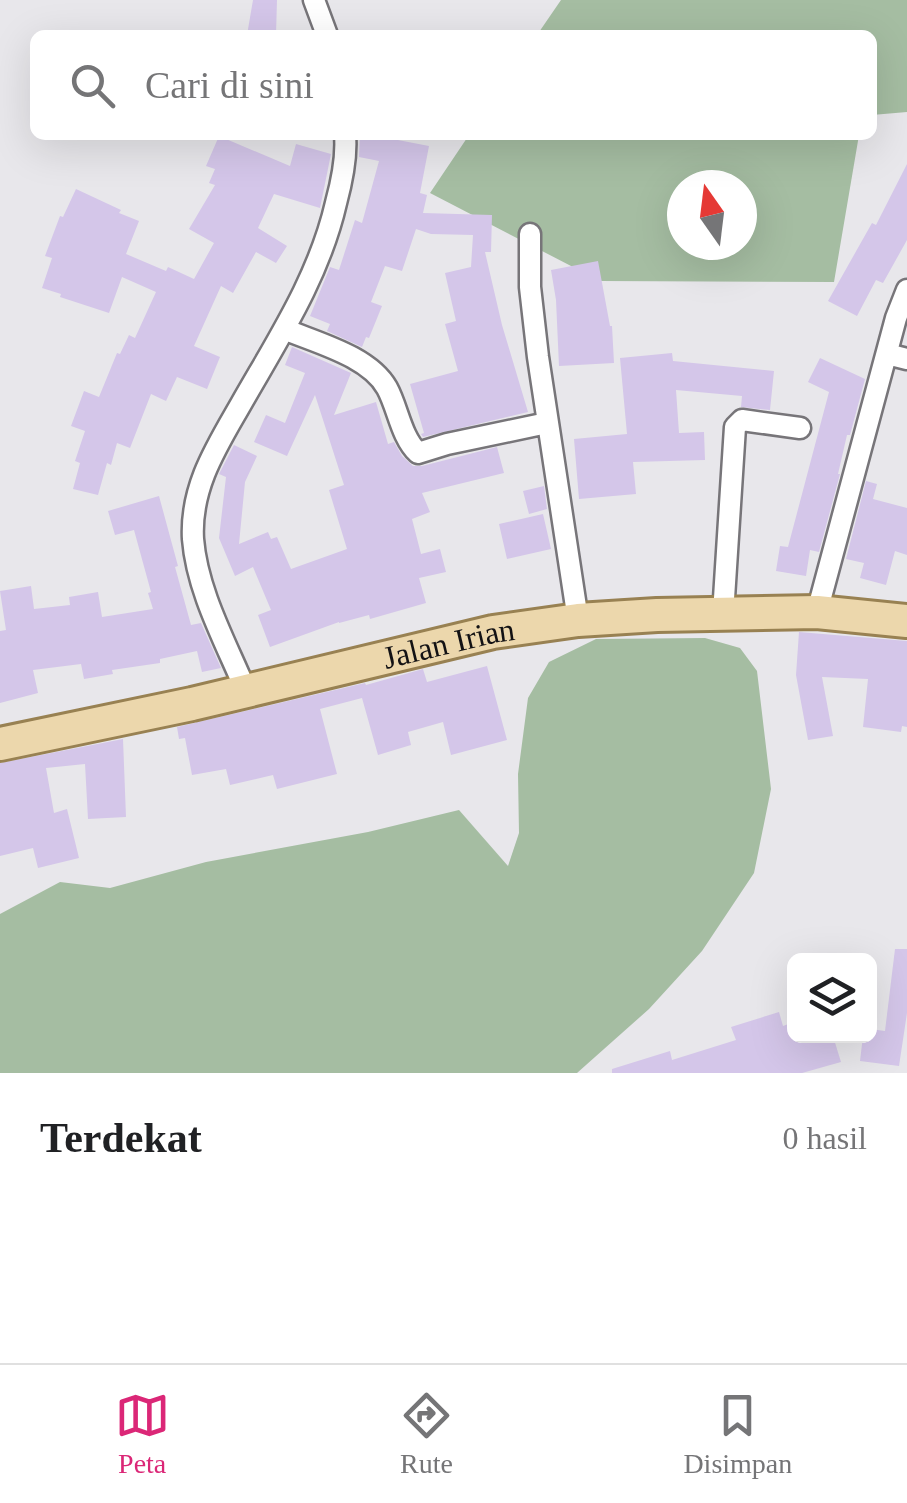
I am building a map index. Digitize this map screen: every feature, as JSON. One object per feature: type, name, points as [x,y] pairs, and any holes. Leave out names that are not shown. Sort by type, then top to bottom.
[{"type":"main road","name":"Jalan Irian","points":[[0,744],[192,704],[494,632],[578,620],[817,612],[907,621]]},
{"type":"street","points":[[314,0],[325,30]]},
{"type":"street","points":[[246,691],[201,576],[194,540],[195,508],[212,454],[310,283],[328,238],[342,182],[345,140]]},
{"type":"street","points":[[530,234],[530,286],[547,423],[578,620]]},
{"type":"street","points":[[817,612],[897,356],[896,318],[907,290]]},
{"type":"street","points":[[284,329],[368,366],[386,385],[410,444],[418,453],[547,423]]},
{"type":"street","points":[[723,614],[735,427],[742,420],[800,428]]},
{"type":"green space","points":[[561,0],[907,0],[907,112],[877,115],[877,30],[540,30]]},
{"type":"green space","points":[[466,140],[858,140],[834,282],[600,281],[430,193]]},
{"type":"green space","points":[[705,638],[740,648],[757,671],[771,789],[754,873],[702,951],[649,1009],[577,1073],[0,1073],[0,914],[60,882],[110,888],[206,862],[368,832],[459,810],[508,866],[519,833],[518,774],[528,698],[549,662],[596,639]]},
{"type":"building","points":[[253,0],[277,0],[276,30],[248,30]]},
{"type":"building","points":[[217,140],[228,140],[290,166],[296,144],[331,154],[320,208],[274,194],[258,228],[287,246],[276,263],[256,252],[233,293],[221,286],[194,346],[220,357],[207,389],[177,377],[166,401],[151,394],[130,448],[117,443],[98,495],[73,489],[80,463],[75,461],[85,431],[71,426],[84,391],[99,397],[117,353],[120,354],[129,335],[135,338],[156,292],[122,277],[109,313],[42,288],[52,258],[45,256],[60,216],[63,217],[76,189],[121,210],[119,213],[139,221],[126,254],[194,279],[214,243],[189,229],[215,185],[209,183],[215,169],[206,166]]},
{"type":"building","points":[[360,140],[398,140],[429,146],[420,193],[427,195],[423,213],[492,215],[491,252],[485,252],[528,412],[423,437],[421,434],[424,433],[410,384],[458,371],[445,324],[456,321],[445,273],[471,267],[473,235],[431,234],[416,229],[402,271],[385,266],[371,302],[382,306],[362,347],[327,331],[330,324],[310,316],[330,267],[339,270],[355,220],[362,223],[379,161],[359,157]]},
{"type":"building","points":[[907,164],[907,240],[883,283],[876,280],[857,316],[828,301],[872,223],[876,225]]},
{"type":"building","points":[[598,261],[612,326],[614,363],[559,366],[551,270]]},
{"type":"building","points":[[292,347],[351,373],[334,415],[376,402],[388,444],[394,442],[413,466],[497,447],[504,473],[422,493],[430,512],[412,519],[421,554],[440,549],[446,572],[419,578],[426,603],[370,619],[369,615],[339,622],[270,647],[258,615],[271,610],[253,567],[235,576],[219,538],[226,477],[219,474],[234,445],[257,456],[245,482],[239,544],[268,532],[271,539],[277,537],[291,569],[347,549],[329,490],[344,485],[315,395],[287,456],[254,442],[266,415],[285,423],[305,373],[285,365]]},
{"type":"building","points":[[672,353],[673,361],[774,371],[770,410],[741,407],[742,396],[676,390],[679,433],[704,432],[705,460],[633,462],[636,494],[579,499],[574,439],[627,434],[620,358]]},
{"type":"building","points":[[820,358],[865,379],[847,435],[819,552],[810,550],[806,576],[776,571],[780,546],[788,547],[829,392],[808,382]]},
{"type":"building","points":[[866,481],[877,484],[873,499],[907,508],[907,555],[895,551],[886,585],[860,578],[864,563],[846,559]]},
{"type":"building","points":[[544,486],[547,509],[529,514],[523,491]]},
{"type":"building","points":[[159,496],[191,625],[201,623],[221,668],[202,672],[197,651],[84,679],[81,664],[33,670],[38,693],[0,703],[0,631],[6,630],[0,591],[31,586],[34,609],[70,605],[69,597],[98,592],[102,617],[153,609],[134,530],[115,535],[108,511]]},
{"type":"building","points":[[543,514],[551,549],[507,559],[499,524]]},
{"type":"building","points":[[799,632],[907,641],[907,727],[902,726],[901,732],[863,727],[868,679],[822,677],[833,736],[808,740],[796,675]]},
{"type":"building","points":[[487,666],[507,740],[451,755],[443,722],[408,732],[411,745],[378,755],[362,698],[320,709],[337,774],[277,789],[273,775],[230,785],[226,769],[192,775],[185,738],[179,739],[177,727],[423,669],[427,682]]},
{"type":"building","points":[[123,739],[126,817],[88,819],[85,764],[46,768],[54,813],[67,809],[79,858],[38,868],[33,848],[0,856],[0,763]]},
{"type":"building","points":[[895,949],[907,949],[907,1013],[899,1066],[860,1061],[862,1043],[877,1043],[877,1030],[885,1031]]},
{"type":"building","points":[[779,1012],[783,1026],[787,1025],[787,1043],[835,1043],[841,1062],[802,1073],[612,1073],[612,1069],[670,1051],[672,1060],[736,1040],[731,1027]]}]
